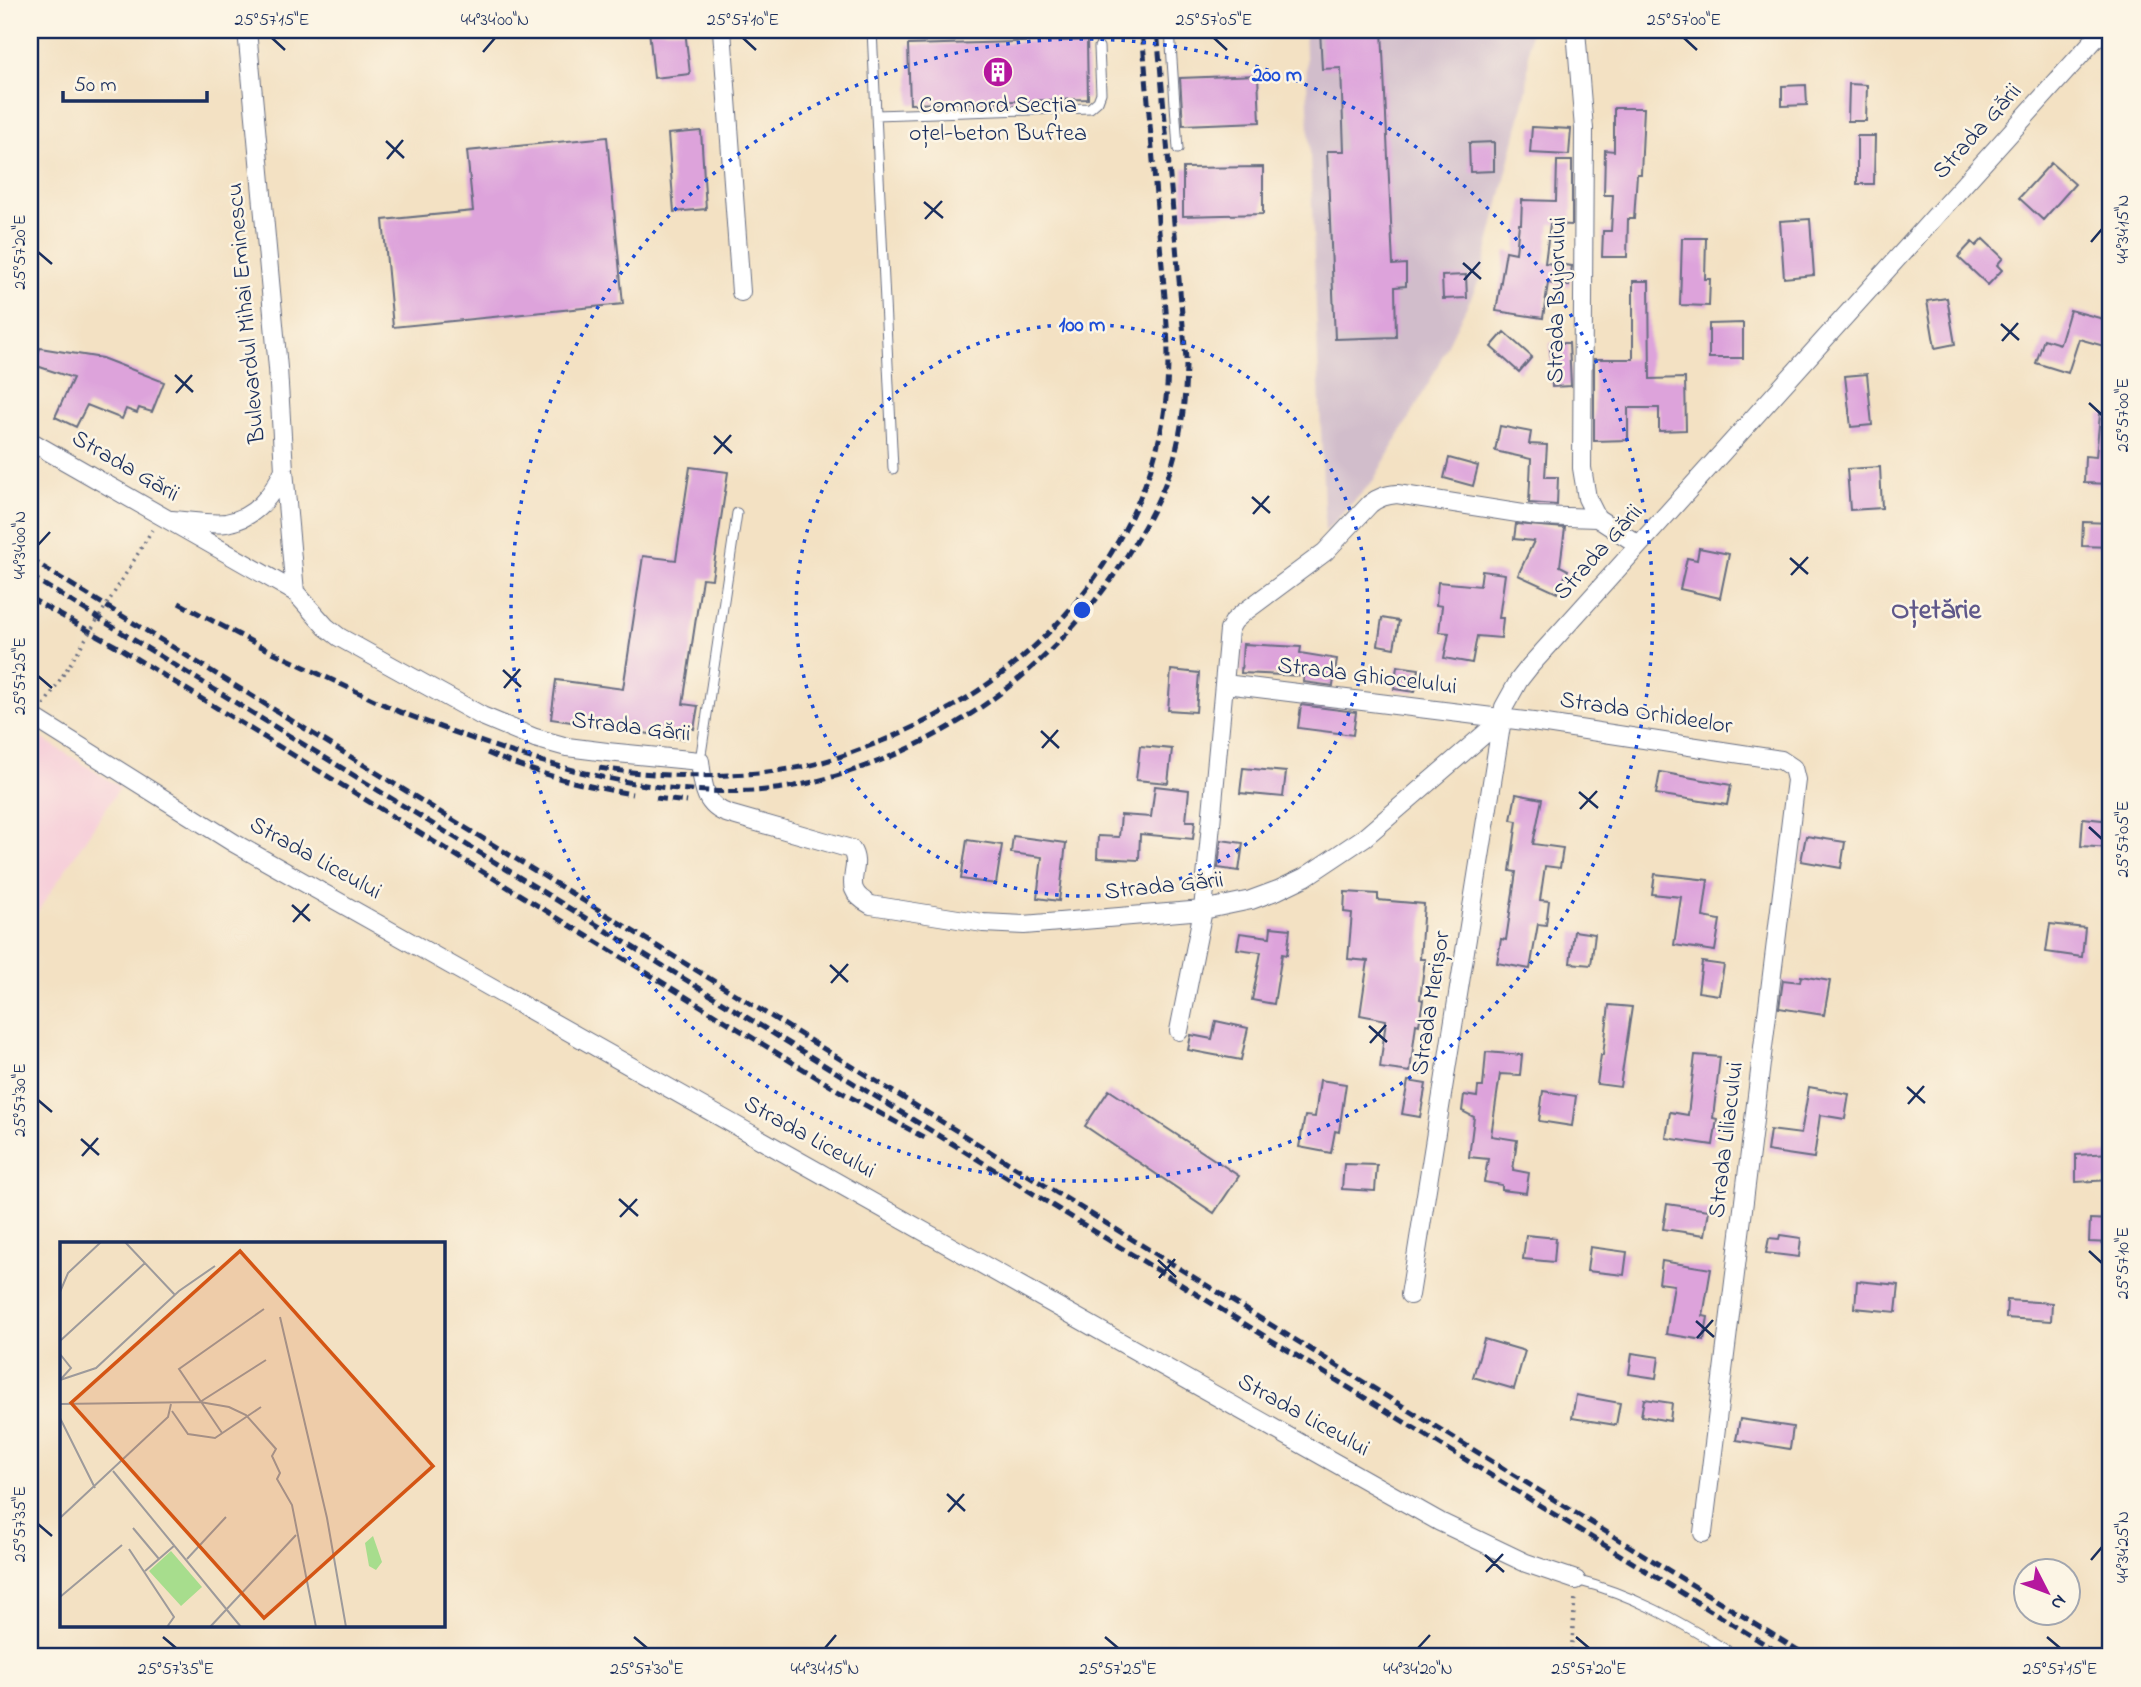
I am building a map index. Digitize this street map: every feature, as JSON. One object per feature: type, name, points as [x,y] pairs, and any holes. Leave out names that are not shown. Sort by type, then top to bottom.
[{"type":"street","name":"Bulevardul Mihai Eminescu","points":[[247,30],[278,368],[295,592]]},
{"type":"street","points":[[722,30],[741,292]]},
{"type":"street","name":"Strada Bujorului","points":[[1576,30],[1584,129],[1582,468],[1587,499],[1597,518]]},
{"type":"street","name":"Strada Gării","points":[[30,440],[295,592],[326,627],[340,637],[385,664],[507,728],[567,747],[700,761],[704,791],[716,809],[851,849],[855,860],[852,880],[854,892],[871,905],[983,923],[1024,925],[1203,910],[1269,894],[1326,864],[1365,836],[1502,719],[1511,693],[1530,666],[2103,30]]},
{"type":"street","points":[[169,520],[226,523],[249,514],[264,503],[284,470]]},
{"type":"street","points":[[1179,1031],[1203,910],[1227,638],[1234,621],[1325,552],[1379,497],[1398,494],[1537,516],[1597,518],[1639,545]]},
{"type":"street","name":"Strada Ghiocelului","points":[[1225,684],[1502,719]]},
{"type":"street","name":"Strada Liceului","points":[[30,715],[234,843],[1428,1515],[1526,1563],[1576,1580]]},
{"type":"street","name":"Strada Orhideelor","points":[[1502,719],[1782,760]]},
{"type":"street","name":"Strada Merișor","points":[[1410,1295],[1502,719]]},
{"type":"street","name":"Strada Liliacului","points":[[1703,1533],[1796,779],[1793,768],[1782,760]]},
{"type":"lane","points":[[872,30],[894,469]]},
{"type":"lane","points":[[1170,30],[1178,149]]},
{"type":"lane","points":[[876,115],[1090,108],[1098,101],[1101,93],[1099,47]]},
{"type":"lane","points":[[700,761],[737,513]]},
{"type":"lane","points":[[1576,1580],[1632,1598],[1675,1619],[1738,1657]]},
{"type":"path","points":[[53,690],[143,546]]},
{"type":"path","points":[[1571,1657],[1576,1580]]},
{"type":"shaded area","points":[[1305,30],[1530,30],[1527,89],[1481,277],[1430,381],[1373,481],[1325,532]]},
{"type":"shaded area","points":[[30,731],[120,787],[30,923]]},
{"type":"building","points":[[649,30],[685,30],[690,74],[654,78]]},
{"type":"building","points":[[1320,30],[1382,30],[1393,265],[1406,264],[1406,286],[1395,287],[1396,337],[1335,339],[1327,151],[1344,151],[1341,68],[1322,69]]},
{"type":"building","name":"Comnord Secția oțel-beton Buftea","points":[[1087,40],[1088,99],[910,104],[908,45]]},
{"type":"building","points":[[1258,75],[1260,122],[1183,125],[1180,78]]},
{"type":"building","points":[[1849,84],[1867,85],[1866,121],[1848,121]]},
{"type":"building","points":[[1806,85],[1807,105],[1782,106],[1782,86]]},
{"type":"building","points":[[1614,108],[1644,108],[1641,174],[1637,174],[1634,219],[1628,219],[1627,257],[1602,257],[1603,231],[1611,231],[1613,195],[1604,195],[1605,150],[1614,151]]},
{"type":"building","points":[[1532,127],[1571,129],[1569,155],[1530,153]]},
{"type":"building","points":[[701,131],[706,209],[674,212],[668,134]]},
{"type":"building","points":[[1857,136],[1875,136],[1874,184],[1857,184]]},
{"type":"building","points":[[607,137],[623,304],[393,327],[383,220],[473,211],[467,151]]},
{"type":"building","points":[[1494,142],[1494,171],[1470,172],[1469,143]]},
{"type":"building","points":[[1557,161],[1572,161],[1572,225],[1550,224],[1545,263],[1572,266],[1569,286],[1548,283],[1543,318],[1496,311],[1506,251],[1516,253],[1522,200],[1556,201]]},
{"type":"building","points":[[2051,163],[2075,184],[2043,220],[2019,198]]},
{"type":"building","points":[[1263,167],[1263,214],[1183,216],[1183,168]]},
{"type":"building","points":[[1810,219],[1814,275],[1784,278],[1780,221]]},
{"type":"building","points":[[1682,238],[1706,238],[1705,279],[1710,279],[1709,306],[1680,305]]},
{"type":"building","points":[[1983,239],[2003,258],[1997,265],[2002,270],[1988,285],[1958,257],[1972,242],[1976,246]]},
{"type":"building","points":[[1466,275],[1467,298],[1443,299],[1442,276]]},
{"type":"building","points":[[1633,281],[1649,281],[1650,379],[1685,378],[1686,430],[1659,431],[1659,408],[1628,408],[1628,440],[1594,441],[1594,359],[1633,359]]},
{"type":"building","points":[[1947,298],[1955,344],[1935,348],[1927,301]]},
{"type":"building","points":[[2070,310],[2111,321],[2111,348],[2079,339],[2068,373],[2036,363],[2044,339],[2060,344]]},
{"type":"building","points":[[1743,323],[1743,358],[1709,358],[1709,324]]},
{"type":"building","points":[[1504,332],[1532,357],[1519,372],[1491,347]]},
{"type":"building","points":[[1550,343],[1569,343],[1571,386],[1552,387]]},
{"type":"building","points":[[40,348],[102,358],[164,382],[152,412],[139,408],[137,413],[126,409],[122,419],[87,405],[76,427],[55,417],[73,378],[34,365]]},
{"type":"building","points":[[1867,374],[1872,425],[1851,427],[1845,376]]},
{"type":"building","points":[[2100,414],[2111,414],[2111,484],[2084,483],[2085,456],[2096,457]]},
{"type":"building","points":[[1500,426],[1531,432],[1529,444],[1547,445],[1545,477],[1558,477],[1557,505],[1529,503],[1531,459],[1495,451]]},
{"type":"building","points":[[1449,458],[1478,466],[1473,486],[1444,478]]},
{"type":"building","points":[[690,467],[728,472],[712,579],[702,578],[683,704],[698,706],[694,729],[684,727],[683,739],[551,719],[556,680],[623,689],[643,556],[676,560]]},
{"type":"building","points":[[1880,467],[1882,508],[1850,510],[1847,469]]},
{"type":"building","points":[[2083,522],[2111,523],[2111,547],[2082,546]]},
{"type":"building","points":[[1516,524],[1565,528],[1560,566],[1568,570],[1557,593],[1518,575],[1534,541],[1514,539]]},
{"type":"building","points":[[1699,548],[1729,554],[1720,598],[1680,589],[1687,558],[1697,560]]},
{"type":"building","points":[[1482,571],[1505,574],[1499,618],[1503,618],[1501,638],[1477,636],[1472,663],[1444,658],[1449,633],[1439,632],[1442,606],[1436,605],[1438,582],[1480,586]]},
{"type":"building","points":[[1382,618],[1399,621],[1394,648],[1378,645]]},
{"type":"building","points":[[1243,644],[1301,647],[1300,653],[1337,659],[1333,686],[1303,682],[1304,676],[1241,673]]},
{"type":"building","points":[[1397,666],[1419,669],[1415,692],[1394,689]]},
{"type":"building","points":[[1171,670],[1199,673],[1196,712],[1168,710]]},
{"type":"building","points":[[1301,705],[1356,712],[1353,735],[1298,728]]},
{"type":"building","points":[[1140,746],[1172,749],[1168,783],[1136,780]]},
{"type":"building","points":[[1243,768],[1286,772],[1283,797],[1240,793]]},
{"type":"building","points":[[1660,772],[1731,785],[1727,805],[1656,794]]},
{"type":"building","points":[[1155,786],[1189,790],[1186,821],[1195,821],[1193,839],[1140,834],[1139,860],[1097,858],[1098,836],[1119,837],[1121,815],[1151,817]]},
{"type":"building","points":[[1516,794],[1542,799],[1533,844],[1563,848],[1560,868],[1545,866],[1540,900],[1549,901],[1546,925],[1538,924],[1530,969],[1497,963],[1501,939],[1506,940],[1516,872],[1510,871],[1517,821],[1511,820]]},
{"type":"building","points":[[2083,818],[2111,821],[2111,848],[2081,846]]},
{"type":"building","points":[[1013,836],[1066,843],[1059,901],[1037,898],[1042,857],[1011,853]]},
{"type":"building","points":[[1806,836],[1845,842],[1841,868],[1801,861]]},
{"type":"building","points":[[967,840],[1002,845],[996,884],[961,879]]},
{"type":"building","points":[[1221,840],[1243,843],[1239,871],[1218,868]]},
{"type":"building","points":[[1655,874],[1708,880],[1703,917],[1720,920],[1715,951],[1674,945],[1681,897],[1652,894]]},
{"type":"building","points":[[1345,892],[1378,894],[1378,900],[1424,904],[1420,959],[1425,959],[1420,999],[1423,1000],[1419,1025],[1416,1024],[1410,1072],[1380,1068],[1386,1020],[1360,1015],[1368,961],[1348,959],[1352,913],[1344,912]]},
{"type":"building","points":[[2050,924],[2085,928],[2082,957],[2046,952]]},
{"type":"building","points":[[1271,927],[1290,929],[1287,955],[1282,954],[1274,1004],[1252,1000],[1261,952],[1237,949],[1240,933],[1270,937]]},
{"type":"building","points":[[1574,931],[1595,934],[1591,965],[1570,963]]},
{"type":"building","points":[[1702,962],[1724,965],[1719,995],[1698,992]]},
{"type":"building","points":[[1801,976],[1830,981],[1824,1015],[1779,1008],[1783,980],[1800,982]]},
{"type":"building","points":[[1609,1005],[1632,1007],[1620,1087],[1597,1084]]},
{"type":"building","points":[[1216,1021],[1248,1028],[1241,1060],[1188,1050],[1191,1035],[1212,1039]]},
{"type":"building","points":[[1486,1052],[1522,1055],[1520,1075],[1500,1074],[1491,1136],[1517,1140],[1513,1170],[1529,1173],[1526,1193],[1502,1190],[1502,1185],[1484,1182],[1488,1159],[1469,1157],[1474,1117],[1462,1111],[1464,1095],[1477,1097],[1478,1087],[1483,1087]]},
{"type":"building","points":[[1695,1055],[1720,1057],[1713,1118],[1717,1119],[1713,1145],[1666,1138],[1670,1112],[1688,1115]]},
{"type":"building","points":[[1320,1080],[1346,1084],[1339,1132],[1335,1131],[1331,1153],[1299,1147],[1305,1116],[1315,1117]]},
{"type":"building","points":[[1408,1081],[1426,1084],[1420,1117],[1402,1114]]},
{"type":"building","points":[[1809,1087],[1849,1094],[1845,1119],[1820,1115],[1814,1158],[1767,1151],[1770,1130],[1801,1134]]},
{"type":"building","points":[[1109,1090],[1239,1176],[1214,1213],[1085,1126]]},
{"type":"building","points":[[1543,1091],[1576,1096],[1572,1126],[1539,1121]]},
{"type":"building","points":[[2111,1153],[2111,1180],[2076,1182],[2076,1155]]},
{"type":"building","points":[[1344,1164],[1377,1165],[1375,1191],[1342,1189]]},
{"type":"building","points":[[1667,1204],[1709,1210],[1705,1235],[1663,1229]]},
{"type":"building","points":[[2090,1219],[2111,1220],[2111,1243],[2089,1242]]},
{"type":"building","points":[[1526,1235],[1556,1238],[1554,1262],[1523,1259]]},
{"type":"building","points":[[1780,1235],[1801,1238],[1799,1257],[1766,1253],[1769,1238],[1779,1239]]},
{"type":"building","points":[[1590,1247],[1627,1252],[1624,1275],[1587,1271]]},
{"type":"building","points":[[1662,1261],[1711,1269],[1703,1316],[1708,1317],[1704,1340],[1666,1334],[1674,1285],[1659,1283]]},
{"type":"building","points":[[1857,1281],[1899,1285],[1896,1312],[1855,1308]]},
{"type":"building","points":[[2007,1300],[2052,1303],[2051,1321],[2006,1318]]},
{"type":"building","points":[[1484,1339],[1525,1351],[1514,1389],[1473,1377]]},
{"type":"building","points":[[1632,1353],[1659,1357],[1656,1378],[1629,1374]]},
{"type":"building","points":[[1576,1395],[1620,1403],[1616,1425],[1572,1418]]},
{"type":"building","points":[[1644,1399],[1672,1403],[1670,1421],[1641,1416]]},
{"type":"building","points":[[1740,1419],[1793,1427],[1790,1449],[1736,1440]]},
{"type":"railway","points":[[599,768],[649,774],[751,774],[801,767],[852,752],[928,720],[987,685],[1031,650],[1085,590],[1109,557],[1129,521],[1145,484],[1165,407],[1167,325],[1142,30]]},
{"type":"railway","points":[[395,710],[526,757],[615,780],[706,791],[753,791],[796,786],[825,779],[907,749],[983,706],[1050,651],[1107,585],[1131,549],[1163,489],[1181,428],[1186,359],[1157,30]]},
{"type":"railway","points":[[30,559],[1809,1657]]},
{"type":"railway","points":[[30,576],[1786,1657]]},
{"type":"railway","points":[[30,598],[116,646],[834,1088],[925,1138]]},
{"type":"railway","points":[[179,603],[260,646],[402,713]]},
{"type":"railway","points":[[487,753],[558,778],[632,794]]},
{"type":"railway","points":[[656,798],[687,802]]},
{"type":"place","name":"Comnord Secția oțel-beton Buftea","points":[[998,72]]},
{"type":"district","name":"Oțetărie","points":[[1936,611]]}]
